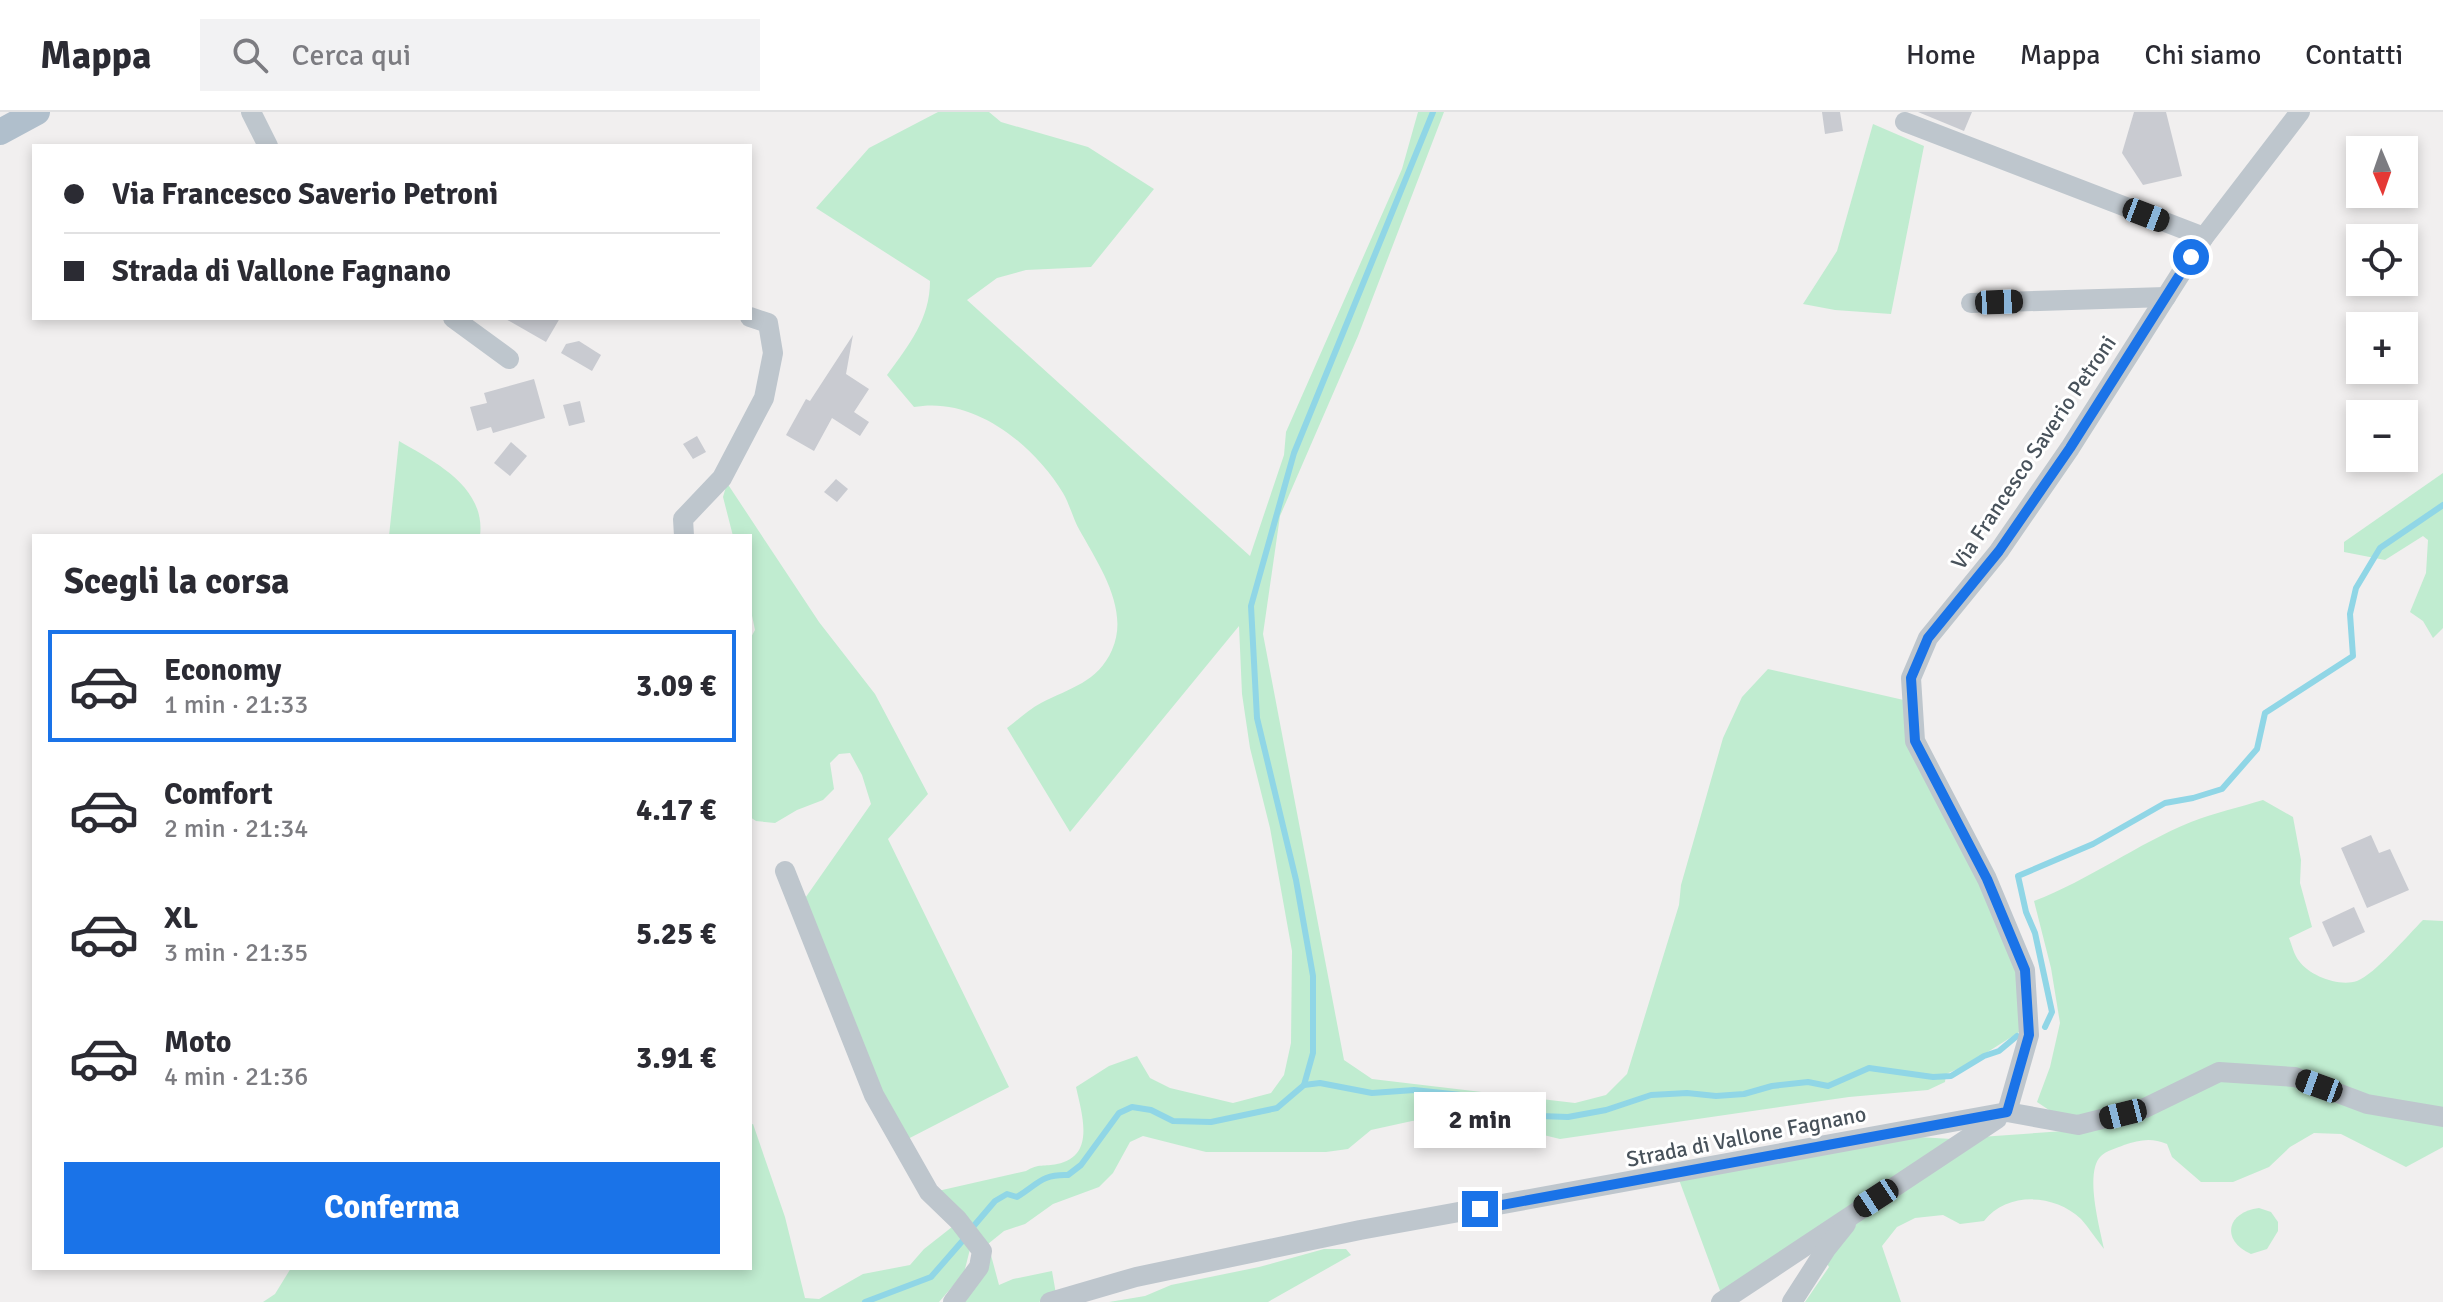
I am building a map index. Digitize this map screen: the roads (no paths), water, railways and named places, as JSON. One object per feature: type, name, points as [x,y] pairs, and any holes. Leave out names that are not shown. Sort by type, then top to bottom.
[{"type":"main road","points":[[0,132],[37,112]]},
{"type":"street","points":[[251,112],[267,144]]},
{"type":"street","name":"Via Francesco Saverio Petroni","points":[[2007,1112],[2029,1035],[2025,970],[1987,879],[1915,741],[1911,678],[1928,638],[1999,551],[2070,448],[2204,237],[2300,112]]},
{"type":"street","points":[[1905,122],[2204,237]]},
{"type":"street","points":[[1971,303],[2166,297]]},
{"type":"street","points":[[684,534],[683,519],[722,478],[764,398],[773,353],[768,323],[752,318]]},
{"type":"street","points":[[456,320],[509,359]]},
{"type":"street","points":[[785,871],[874,1095],[929,1192],[958,1220],[982,1251],[979,1267],[953,1302]]},
{"type":"street","name":"Strada di Vallone Fagnano","points":[[1050,1302],[1136,1277],[1360,1230],[2007,1112],[2078,1125],[2145,1108],[2219,1072],[2295,1077],[2367,1104],[2443,1117]]},
{"type":"street","points":[[1721,1302],[2007,1112]]},
{"type":"street","points":[[1792,1302],[1826,1249],[1858,1209]]},
{"type":"waterway","points":[[1304,1085],[1313,1053],[1313,976],[1296,880],[1257,718],[1251,606],[1294,453],[1433,112]]},
{"type":"waterway","points":[[2045,1027],[2052,1012],[2035,933],[2026,912],[2018,876],[2093,844],[2165,803],[2222,789],[2257,749],[2265,713],[2353,656],[2350,614],[2356,588],[2380,548],[2443,505]]},
{"type":"waterway","points":[[972,1228],[995,1201],[1007,1194],[1017,1197],[1046,1178],[1068,1175],[1081,1165],[1119,1113],[1132,1107],[1151,1110],[1173,1121],[1211,1122],[1277,1108],[1304,1085],[1320,1083],[1372,1093],[1414,1090],[1480,1097],[1540,1116],[1568,1117],[1606,1110],[1651,1095],[1744,1094],[1772,1086],[1808,1082],[1828,1086],[1869,1068],[1933,1077],[1951,1076],[1984,1056],[1999,1051],[2017,1036]]},
{"type":"waterway","points":[[865,1302],[931,1277],[965,1238]]}]
